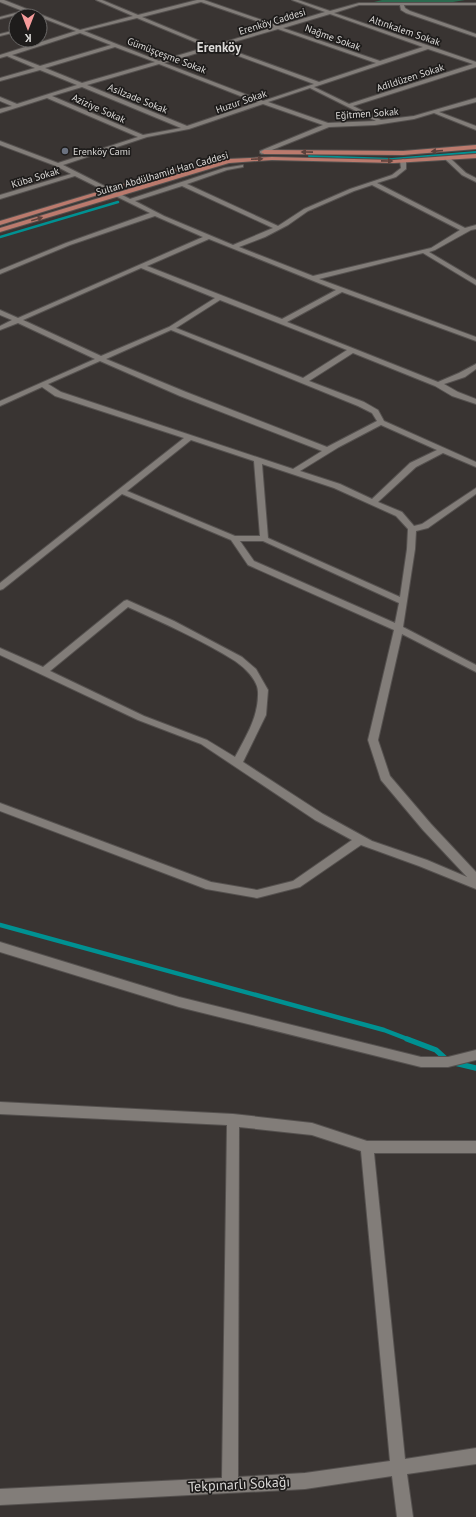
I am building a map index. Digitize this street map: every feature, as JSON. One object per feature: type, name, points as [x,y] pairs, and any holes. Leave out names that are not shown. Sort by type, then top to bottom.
[{"type":"main road","name":"Sultan Abdülhamid Han Caddesi","points":[[0,223],[212,159],[262,152],[403,153],[476,147]]},
{"type":"main road","name":"Sultan Abdülhamid Han Caddesi","points":[[0,230],[214,165],[235,160],[263,158],[403,161],[476,156]]},
{"type":"street","name":"Gümüşçeşme Sokak","points":[[0,0],[20,8]]},
{"type":"street","points":[[98,0],[214,48],[226,50],[320,84]]},
{"type":"street","points":[[0,57],[81,31],[201,0]]},
{"type":"street","name":"Nağme Sokak","points":[[201,0],[380,63]]},
{"type":"street","name":"Altınkalem Sokak","points":[[294,0],[476,64]]},
{"type":"street","points":[[306,0],[320,6],[315,8]]},
{"type":"street","points":[[348,0],[359,4]]},
{"type":"street","points":[[367,3],[374,0]]},
{"type":"street","points":[[460,4],[475,0]]},
{"type":"street","points":[[210,4],[217,2]]},
{"type":"street","name":"Erenköy Caddesi","points":[[0,111],[82,85],[214,48],[359,4],[460,4]]},
{"type":"street","points":[[402,4],[403,9],[408,12],[476,36]]},
{"type":"street","points":[[460,4],[476,4]]},
{"type":"street","points":[[460,4],[476,8]]},
{"type":"street","name":"Gümüşçeşme Sokak","points":[[48,19],[250,98],[266,102],[328,125]]},
{"type":"street","points":[[48,22],[53,21]]},
{"type":"street","points":[[0,80],[116,45]]},
{"type":"street","name":"Huzur Sokak","points":[[58,166],[143,137],[188,128],[428,47]]},
{"type":"street","name":"Asilzade Sokak","points":[[0,52],[188,128]]},
{"type":"street","name":"Adildüzen Sokak","points":[[349,106],[476,64]]},
{"type":"street","points":[[311,87],[380,122]]},
{"type":"street","name":"Aziziye Sokak","points":[[48,96],[143,137]]},
{"type":"street","points":[[0,99],[17,106]]},
{"type":"street","name":"Eğitmen Sokak","points":[[262,152],[328,125],[380,122],[414,117],[476,100]]},
{"type":"street","points":[[435,112],[444,117],[476,128]]},
{"type":"street","points":[[0,143],[58,166],[154,214],[208,237],[342,290],[476,339]]},
{"type":"street","points":[[448,159],[464,174],[476,180]]},
{"type":"street","points":[[234,247],[262,236],[306,210],[372,183],[394,176],[404,168],[403,161]]},
{"type":"street","points":[[129,201],[226,169],[241,166]]},
{"type":"street","name":"Küba Sokak","points":[[0,196],[75,174]]},
{"type":"street","points":[[372,183],[466,231]]},
{"type":"street","points":[[182,184],[277,228]]},
{"type":"street","points":[[0,272],[68,244],[154,214]]},
{"type":"street","points":[[314,278],[425,252],[445,244],[466,231],[476,227]]},
{"type":"street","points":[[0,328],[208,237]]},
{"type":"street","points":[[425,252],[476,283]]},
{"type":"street","points":[[141,266],[438,384],[455,394],[476,402]]},
{"type":"street","points":[[282,322],[342,290]]},
{"type":"street","points":[[0,404],[42,384],[171,328],[220,297]]},
{"type":"street","points":[[0,312],[101,359],[183,394],[327,450]]},
{"type":"street","points":[[171,328],[361,404],[375,412],[381,422],[476,465]]},
{"type":"street","points":[[303,381],[353,350]]},
{"type":"street","points":[[438,384],[462,375],[476,366]]},
{"type":"street","points":[[42,384],[58,394],[337,486],[399,514],[412,529],[411,548],[398,628],[373,740],[385,777],[427,827],[476,879]]},
{"type":"street","points":[[293,472],[327,450],[361,431],[381,422]]},
{"type":"street","points":[[0,587],[190,437]]},
{"type":"street","points":[[372,502],[413,465],[442,450]]},
{"type":"street","points":[[258,459],[264,539]]},
{"type":"street","points":[[412,529],[425,526],[476,490]]},
{"type":"street","points":[[121,491],[234,538],[264,539],[403,602]]},
{"type":"street","points":[[234,538],[251,563],[398,628],[476,669]]},
{"type":"street","points":[[44,672],[127,603],[171,623],[239,659],[253,671],[263,690],[261,715],[237,764]]},
{"type":"street","points":[[0,651],[141,718],[204,742],[319,818],[368,844],[423,862],[476,885]]},
{"type":"street","points":[[0,807],[210,886],[257,894],[296,884],[360,840]]},
{"type":"street","points":[[0,947],[179,1002],[421,1062],[448,1062],[476,1055]]},
{"type":"street","points":[[0,1108],[233,1120],[312,1129],[367,1147],[476,1146]]},
{"type":"street","points":[[230,1485],[233,1120]]},
{"type":"street","points":[[367,1147],[404,1517]]},
{"type":"street","name":"Tekpınarlı Sokağı","points":[[0,1497],[305,1481],[476,1456]]},
{"type":"green space","points":[[382,0],[465,0],[453,2],[374,2]]},
{"type":"waterway","points":[[309,156],[392,159],[476,152]]},
{"type":"waterway","points":[[0,237],[118,202]]},
{"type":"waterway","points":[[0,925],[384,1030],[410,1040]]},
{"type":"waterway","points":[[407,1039],[436,1050],[447,1060]]},
{"type":"waterway","points":[[455,1063],[476,1068]]},
{"type":"place","name":"Erenköy Cami","points":[[65,151]]},
{"type":"district","name":"Erenköy","points":[[219,47]]}]
